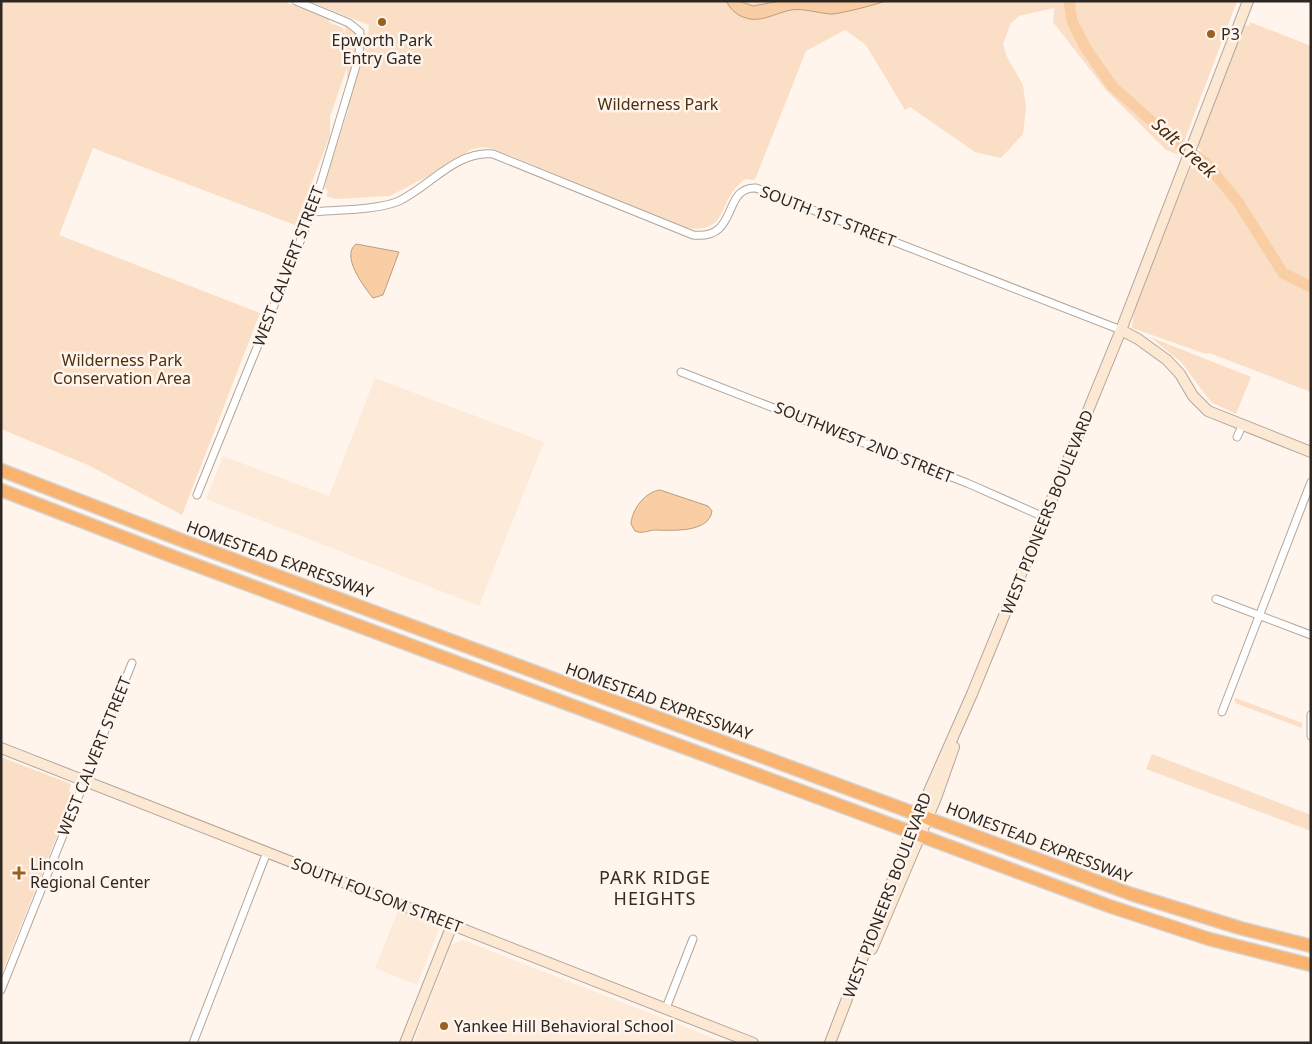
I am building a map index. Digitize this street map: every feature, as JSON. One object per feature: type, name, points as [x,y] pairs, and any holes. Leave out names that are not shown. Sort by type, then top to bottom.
[{"type":"highway","name":"HOMESTEAD EXPRESSWAY","points":[[1,470],[181,540],[1131,894],[1240,928],[1311,946]]},
{"type":"highway","name":"HOMESTEAD EXPRESSWAY","points":[[1,490],[915,833],[1158,922],[1209,939],[1311,965]]},
{"type":"main road","name":"WEST PIONEERS BOULEVARD","points":[[831,1043],[1121,330],[1248,1]]},
{"type":"main road","name":"SOUTH 1ST STREET","points":[[1121,330],[1138,339],[1167,360],[1180,374],[1193,396],[1208,411],[1311,452]]},
{"type":"main road","name":"SOUTH FOLSOM STREET","points":[[1,748],[753,1043]]},
{"type":"main road","points":[[405,1043],[452,925]]},
{"type":"street","name":"WEST CALVERT STREET","points":[[197,495],[312,212],[359,56],[360,32],[349,23],[296,1]]},
{"type":"street","name":"SOUTH 1ST STREET","points":[[312,212],[385,205],[398,201],[429,183],[464,158],[484,153],[493,154],[693,234],[707,235],[720,228],[728,217],[737,195],[748,188],[756,188],[1121,330]]},
{"type":"street","name":"SOUTHWEST 2ND STREET","points":[[681,372],[967,483],[1044,517]]},
{"type":"street","points":[[1237,437],[1242,426]]},
{"type":"street","points":[[1222,712],[1311,482]]},
{"type":"street","points":[[1216,599],[1311,635]]},
{"type":"street","name":"WEST CALVERT STREET","points":[[1,990],[132,662]]},
{"type":"street","points":[[1311,715],[1311,736]]},
{"type":"street","points":[[193,1043],[267,852]]},
{"type":"street","points":[[666,1008],[693,939]]},
{"type":"shaded area","points":[[726,1],[739,1],[753,6],[780,1],[885,1],[834,14],[791,10],[761,19],[749,19],[738,14]]},
{"type":"shaded area","points":[[356,244],[399,252],[383,295],[373,298],[356,272],[351,256],[352,249]]},
{"type":"shaded area","points":[[375,378],[544,442],[479,606],[206,499],[223,456],[329,496]]},
{"type":"shaded area","points":[[660,490],[708,506],[712,511],[709,518],[704,524],[688,529],[635,531],[631,524],[632,518],[640,502],[654,491]]},
{"type":"shaded area","points":[[398,911],[440,927],[417,985],[375,968]]},
{"type":"shaded area","points":[[463,940],[726,1043],[413,1043],[452,944]]},
{"type":"green space","points":[[1,1],[282,1],[329,19],[329,22],[343,28],[345,34],[345,26],[368,35],[369,25],[308,1],[1237,1],[1179,155],[1166,150],[1106,90],[1053,22],[1054,8],[1019,16],[1011,23],[1003,44],[1007,57],[1023,85],[1026,108],[1023,134],[1001,158],[975,152],[910,107],[905,110],[866,45],[845,30],[806,51],[756,177],[754,180],[745,179],[735,188],[716,221],[709,226],[699,229],[683,228],[494,149],[482,147],[470,150],[444,168],[390,196],[336,199],[326,196],[328,192],[325,187],[327,176],[348,111],[347,67],[330,117],[330,136],[295,225],[93,148],[59,235],[260,313],[182,515],[88,465],[1,429]]},
{"type":"green space","points":[[1250,22],[1311,46],[1311,392],[1209,353],[1206,354],[1132,328],[1134,308],[1191,167],[1193,169],[1201,150],[1197,147],[1244,25],[1249,26]]},
{"type":"green space","points":[[1150,337],[1251,377],[1236,414],[1211,402],[1181,362]]},
{"type":"green space","points":[[1235,698],[1302,723],[1302,728],[1235,703]]},
{"type":"green space","points":[[1152,754],[1311,815],[1311,831],[1146,769]]},
{"type":"green space","name":"Lincoln Regional Center","points":[[1,757],[71,784],[69,791],[74,794],[1,975]]},
{"type":"waterway","name":"Salt Creek","points":[[1069,1],[1072,21],[1085,47],[1112,86],[1166,134],[1206,163],[1238,202],[1283,273],[1311,287]]},
{"type":"place","name":"Epworth Park Entry Gate","points":[[382,22]]},
{"type":"place","name":"P3","points":[[1211,34]]},
{"type":"place","name":"Lincoln Regional Center","points":[[19,873]]},
{"type":"place","name":"Yankee Hill Behavioral School","points":[[444,1026]]},
{"type":"district","name":"PARK RIDGE HEIGHTS","points":[[655,888]]},
{"type":"park label","name":"Wilderness Park","points":[[658,104]]},
{"type":"park label","name":"Wilderness Park Conservation Area","points":[[122,369]]}]
